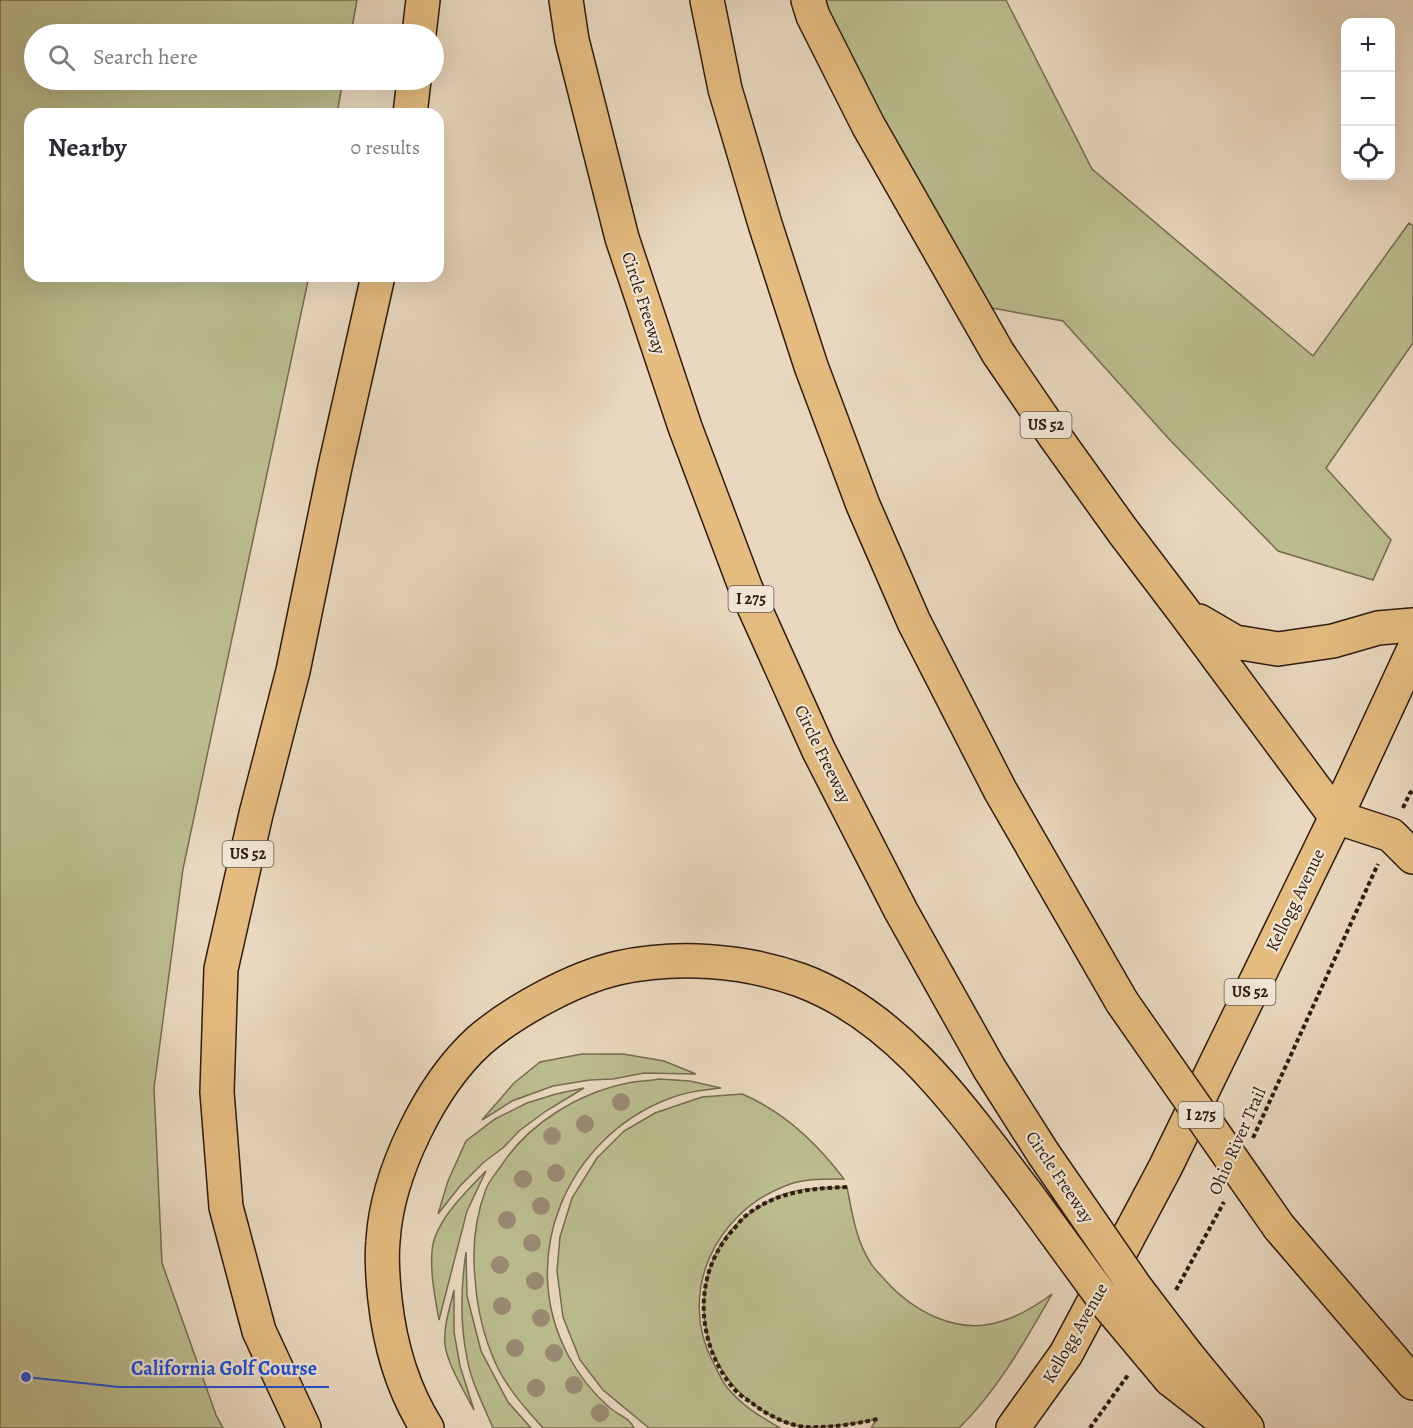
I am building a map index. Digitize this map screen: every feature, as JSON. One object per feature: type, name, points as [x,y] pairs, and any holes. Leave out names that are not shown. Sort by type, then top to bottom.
[{"type":"main road","points":[[420,24],[423,0]]},
{"type":"main road","name":"Circle Freeway","points":[[566,0],[572,39],[622,238],[685,427],[746,589],[819,751],[901,911],[989,1068],[1043,1153],[1129,1279],[1178,1367],[1247,1428]]},
{"type":"main road","name":"I 275","points":[[707,0],[725,89],[765,224],[812,366],[863,505],[914,622],[989,769],[1122,1002],[1279,1227],[1413,1383]]},
{"type":"main road","name":"US 52","points":[[807,0],[868,125],[998,353],[1122,530],[1336,817]]},
{"type":"main road","points":[[411,108],[413,90]]},
{"type":"main road","name":"US 52","points":[[304,1428],[260,1331],[226,1207],[217,1092],[221,969],[256,814],[293,671],[335,467],[377,282]]},
{"type":"main road","points":[[1185,613],[1235,642],[1278,649],[1333,641],[1378,628],[1413,625]]},
{"type":"main road","name":"Kellogg Avenue","points":[[1012,1428],[1066,1354],[1154,1188],[1336,817],[1413,651]]},
{"type":"main road","points":[[1336,817],[1390,835],[1413,857]]},
{"type":"main road","points":[[427,1428],[406,1385],[393,1347],[382,1277],[382,1240],[389,1203],[411,1137],[453,1070],[478,1042],[513,1016],[542,999],[616,968],[687,961],[761,969],[801,981],[879,1024],[929,1071],[1026,1192],[1108,1305],[1178,1367],[1232,1428]]},
{"type":"path","name":"Ohio River Trail","points":[[1250,1146],[1379,863]]},
{"type":"path","points":[[847,1187],[820,1188],[781,1195],[747,1214],[721,1244],[705,1280],[703,1319],[713,1358],[735,1390],[767,1414],[804,1427],[844,1427],[878,1419]]},
{"type":"path","name":"Ohio River Trail","points":[[1175,1292],[1226,1199]]},
{"type":"path","points":[[1090,1428],[1128,1375]]},
{"type":"green space","points":[[0,0],[357,0],[353,24],[24,24],[24,90],[341,90],[338,108],[24,108],[24,282],[308,282],[183,869],[154,1088],[162,1263],[216,1415],[223,1428],[0,1428]]},
{"type":"green space","points":[[808,0],[1006,0],[1092,169],[1313,356],[1409,223],[1413,226],[1413,343],[1326,468],[1391,540],[1373,580],[1278,551],[1169,439],[1063,321],[970,304]]},
{"type":"green space","points":[[582,1054],[623,1054],[664,1061],[696,1074],[644,1073],[553,1086],[512,1101],[482,1120],[514,1083],[540,1062]]},
{"type":"green space","points":[[659,1079],[690,1081],[721,1088],[687,1093],[668,1099],[633,1117],[602,1142],[578,1171],[561,1205],[550,1241],[547,1279],[553,1317],[568,1355],[581,1376],[598,1396],[630,1422],[634,1428],[543,1428],[510,1389],[495,1362],[481,1321],[474,1256],[475,1233],[482,1200],[489,1183],[512,1151],[525,1137],[556,1112],[591,1094],[609,1088]]},
{"type":"green space","points":[[584,1088],[519,1131],[460,1186],[438,1214],[448,1181],[466,1141],[495,1119],[527,1103]]},
{"type":"green space","points":[[742,1094],[758,1101],[786,1119],[823,1153],[844,1179],[800,1182],[785,1186],[760,1198],[739,1215],[722,1235],[709,1258],[702,1283],[699,1309],[703,1336],[721,1377],[726,1386],[744,1404],[780,1428],[649,1428],[603,1390],[580,1360],[563,1317],[557,1271],[560,1237],[572,1198],[597,1158],[624,1131],[655,1113],[702,1097]]},
{"type":"green space","points":[[486,1171],[467,1211],[439,1320],[432,1267],[435,1237],[451,1210]]},
{"type":"green space","points":[[847,1187],[858,1235],[871,1264],[896,1291],[936,1318],[967,1325],[999,1322],[1034,1306],[1052,1294],[998,1381],[959,1428],[871,1428],[877,1419],[823,1427],[791,1424],[764,1411],[735,1388],[712,1351],[706,1330],[705,1286],[711,1265],[726,1236],[746,1216],[779,1196],[804,1189]]},
{"type":"green space","points":[[466,1252],[467,1296],[481,1351],[508,1402],[531,1428],[493,1428],[475,1385],[467,1358],[462,1318]]},
{"type":"green space","points":[[454,1290],[454,1332],[460,1366],[474,1410],[446,1352],[446,1325]]},
{"type":"place","name":"California Golf Course","points":[[26,1377]]}]
